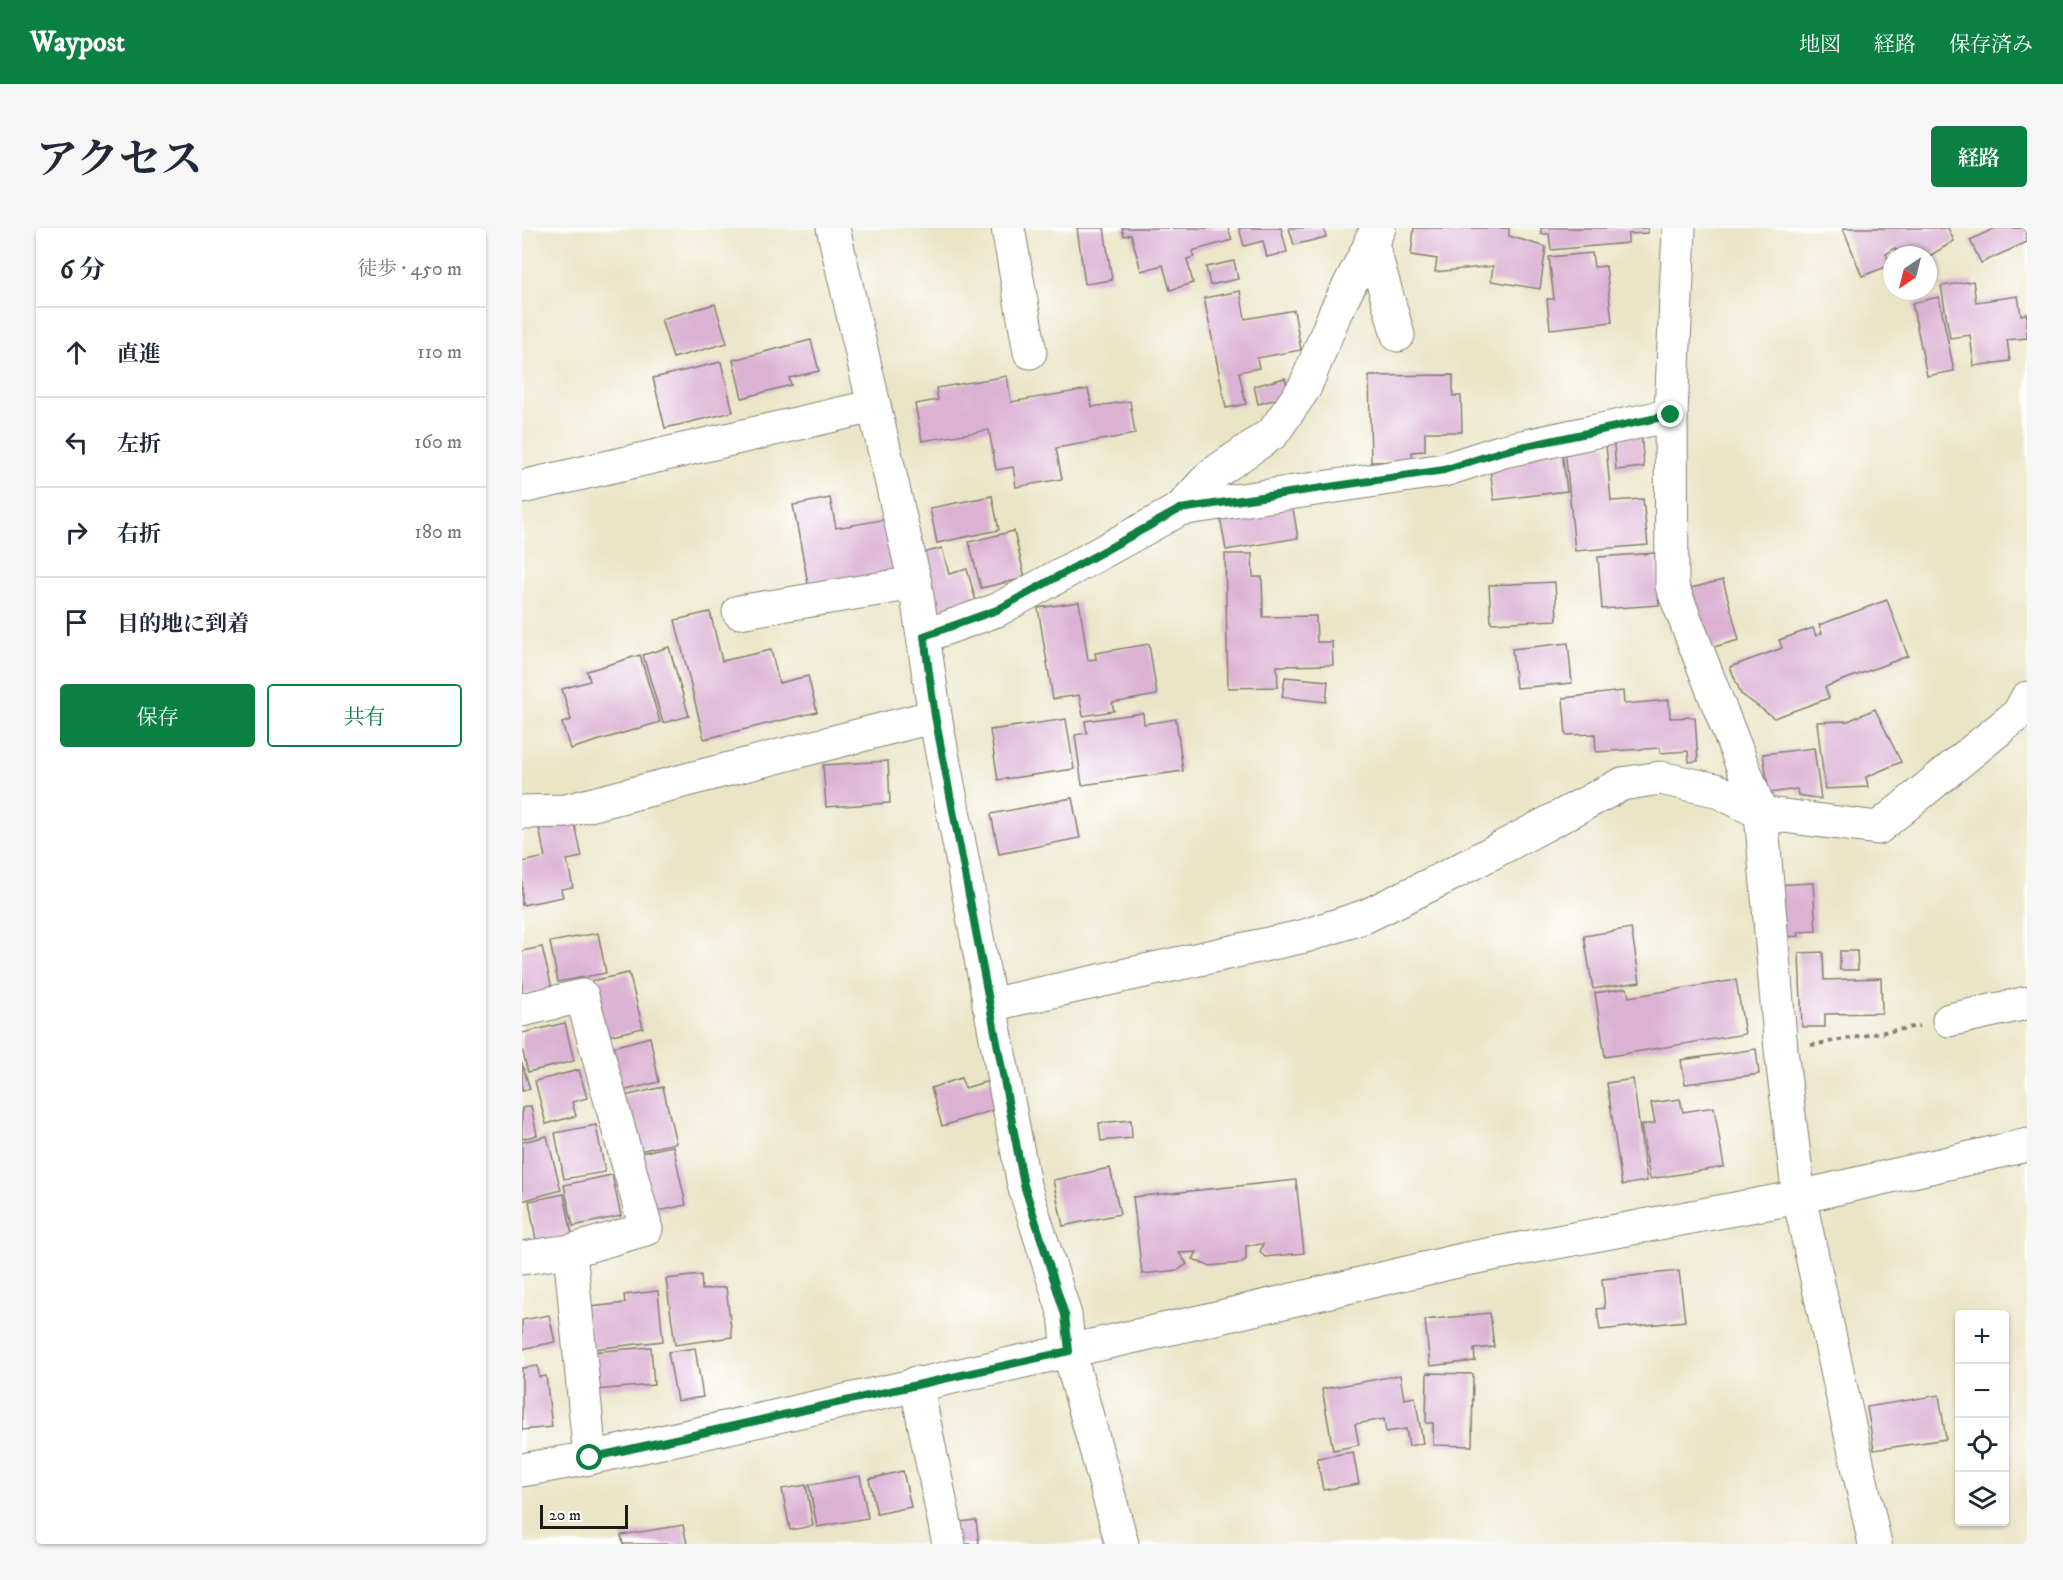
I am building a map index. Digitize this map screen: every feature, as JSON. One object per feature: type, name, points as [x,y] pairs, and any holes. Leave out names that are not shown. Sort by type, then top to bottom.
[{"type":"street","points":[[1008,228],[1030,352]]},
{"type":"street","points":[[1679,228],[1671,415],[1672,586],[1761,813],[1781,1050],[1799,1197],[1875,1544]]},
{"type":"street","points":[[842,229],[874,406],[915,583],[935,716],[1024,1185],[1065,1315],[1069,1351],[1122,1544]]},
{"type":"street","points":[[1375,234],[1398,335]]},
{"type":"street","points":[[924,636],[997,610],[1180,509],[1210,476],[1273,433],[1305,387],[1336,311],[1375,234]]},
{"type":"street","points":[[522,487],[874,406]]},
{"type":"street","points":[[1180,509],[1444,470],[1503,451],[1671,415]]},
{"type":"street","points":[[739,612],[915,583]]},
{"type":"street","points":[[989,1005],[1305,936],[1366,916],[1446,877],[1622,784],[1660,778],[1716,790],[1761,813],[1878,828],[2018,714],[2027,698]]},
{"type":"street","points":[[522,812],[566,812],[935,716]]},
{"type":"street","points":[[522,1010],[582,996],[646,1229],[570,1251],[522,1258]]},
{"type":"street","points":[[1949,1020],[2027,1003]]},
{"type":"street","points":[[522,1470],[590,1458],[1467,1259],[1799,1197],[2027,1145]]},
{"type":"street","points":[[570,1251],[590,1458]]},
{"type":"street","points":[[916,1383],[949,1544]]},
{"type":"path","points":[[1781,1050],[1949,1020]]},
{"type":"building","points":[[1077,228],[1104,228],[1112,280],[1085,284]]},
{"type":"building","points":[[1122,228],[1228,228],[1232,240],[1192,251],[1194,257],[1187,259],[1193,283],[1170,290],[1163,265],[1141,271],[1131,234],[1124,236]]},
{"type":"building","points":[[1239,228],[1281,228],[1287,252],[1267,257],[1263,241],[1244,246]]},
{"type":"building","points":[[1289,228],[1324,228],[1326,237],[1294,245]]},
{"type":"building","points":[[1414,228],[1509,228],[1509,236],[1546,247],[1540,289],[1491,281],[1493,266],[1435,272],[1437,259],[1411,255]]},
{"type":"building","points":[[1541,228],[1648,228],[1648,233],[1628,234],[1628,243],[1551,250],[1549,234],[1541,234]]},
{"type":"building","points":[[1843,228],[1948,228],[1954,241],[1937,251],[1937,246],[1883,246],[1883,268],[1862,276]]},
{"type":"building","points":[[1995,228],[2025,228],[2027,242],[1981,263],[1970,240]]},
{"type":"building","points":[[1592,253],[1594,267],[1606,266],[1612,322],[1550,329],[1547,299],[1554,299],[1549,257]]},
{"type":"building","points":[[1234,261],[1238,279],[1210,285],[1206,267]]},
{"type":"building","points":[[1973,281],[1976,302],[2018,296],[2021,315],[2027,314],[2027,338],[2007,340],[2010,361],[1974,366],[1970,335],[1950,338],[1941,286]]},
{"type":"building","points":[[1240,291],[1245,319],[1294,310],[1301,350],[1257,358],[1259,368],[1239,372],[1246,404],[1226,408],[1204,298]]},
{"type":"building","points":[[1939,297],[1954,371],[1927,376],[1912,303],[1937,300]]},
{"type":"building","points":[[715,304],[727,343],[673,358],[661,319]]},
{"type":"building","points":[[811,340],[819,371],[789,378],[791,385],[742,398],[733,360]]},
{"type":"building","points":[[721,362],[733,412],[665,428],[653,378]]},
{"type":"building","points":[[1453,375],[1453,396],[1461,396],[1462,432],[1425,432],[1425,451],[1412,452],[1413,461],[1371,462],[1369,376]]},
{"type":"building","points":[[1007,376],[1011,402],[1088,389],[1092,407],[1130,401],[1135,434],[1056,448],[1062,479],[1016,487],[1013,467],[996,470],[989,430],[922,441],[915,404],[938,400],[936,388]]},
{"type":"building","points":[[1285,378],[1289,396],[1258,404],[1254,386]]},
{"type":"building","points":[[1641,431],[1644,467],[1616,470],[1613,433]]},
{"type":"building","points":[[1606,445],[1611,501],[1643,499],[1648,545],[1575,551],[1565,448]]},
{"type":"building","points":[[1562,451],[1567,491],[1494,500],[1489,460]]},
{"type":"building","points":[[992,496],[999,530],[937,543],[930,508]]},
{"type":"building","points":[[830,498],[836,528],[887,519],[898,577],[810,594],[793,505]]},
{"type":"building","points":[[1292,503],[1298,538],[1226,550],[1220,516]]},
{"type":"building","points":[[1014,531],[1025,578],[981,588],[969,542]]},
{"type":"building","points":[[942,548],[949,574],[967,569],[977,605],[932,617],[916,555]]},
{"type":"building","points":[[1655,553],[1659,605],[1602,609],[1598,557]]},
{"type":"building","points":[[1225,554],[1252,554],[1253,577],[1262,577],[1263,617],[1316,616],[1317,642],[1332,642],[1333,665],[1277,666],[1278,687],[1228,688]]},
{"type":"building","points":[[1723,580],[1739,640],[1703,650],[1687,589]]},
{"type":"building","points":[[1555,582],[1557,620],[1491,623],[1489,585]]},
{"type":"building","points":[[1887,600],[1908,656],[1825,687],[1829,698],[1774,718],[1741,694],[1730,667],[1782,648],[1779,640],[1813,628],[1816,636],[1822,633],[1819,625]]},
{"type":"building","points":[[1079,602],[1088,660],[1096,659],[1095,653],[1149,644],[1157,695],[1112,703],[1114,711],[1083,716],[1079,695],[1053,699],[1038,608]]},
{"type":"building","points":[[710,612],[722,661],[771,650],[779,683],[808,676],[817,712],[704,739],[675,620]]},
{"type":"building","points":[[1568,643],[1572,683],[1516,688],[1512,649]]},
{"type":"building","points":[[669,647],[689,716],[663,723],[643,655]]},
{"type":"building","points":[[640,655],[660,722],[570,749],[562,723],[571,720],[562,689],[590,681],[587,671]]},
{"type":"building","points":[[1285,677],[1328,681],[1326,702],[1282,697]]},
{"type":"building","points":[[1623,691],[1624,704],[1669,700],[1670,718],[1695,717],[1698,761],[1689,762],[1688,751],[1660,753],[1660,748],[1596,752],[1595,734],[1566,735],[1563,698]]},
{"type":"building","points":[[1875,709],[1901,762],[1866,777],[1868,787],[1825,789],[1817,722],[1848,721]]},
{"type":"building","points":[[1143,713],[1144,724],[1176,719],[1183,771],[1082,785],[1075,735],[1087,733],[1085,721]]},
{"type":"building","points":[[1066,719],[1074,769],[998,780],[990,730]]},
{"type":"building","points":[[1814,748],[1821,799],[1798,795],[1797,789],[1769,793],[1763,754]]},
{"type":"building","points":[[888,761],[890,803],[826,807],[823,765]]},
{"type":"building","points":[[1072,798],[1080,838],[999,854],[991,814]]},
{"type":"building","points":[[573,816],[582,857],[567,860],[573,887],[561,889],[563,897],[522,905],[522,862],[545,857],[538,823]]},
{"type":"building","points":[[1813,883],[1816,931],[1798,932],[1799,936],[1775,938],[1772,885]]},
{"type":"building","points":[[1631,928],[1640,982],[1593,989],[1584,936]]},
{"type":"building","points":[[598,933],[606,973],[558,982],[550,942]]},
{"type":"building","points":[[542,947],[552,988],[522,995],[522,951]]},
{"type":"building","points":[[1840,951],[1857,951],[1858,970],[1840,970]]},
{"type":"building","points":[[1823,952],[1824,980],[1881,978],[1882,1013],[1825,1014],[1825,1027],[1802,1027],[1799,953]]},
{"type":"building","points":[[629,973],[643,1028],[599,1038],[586,982]]},
{"type":"building","points":[[1736,980],[1745,1034],[1605,1057],[1595,993],[1627,988],[1629,997]]},
{"type":"building","points":[[565,1023],[574,1061],[528,1072],[522,1049],[522,1033]]},
{"type":"building","points":[[650,1037],[659,1082],[614,1093],[605,1049]]},
{"type":"building","points":[[1756,1049],[1759,1074],[1685,1084],[1681,1060]]},
{"type":"building","points":[[522,1063],[530,1089],[522,1091]]},
{"type":"building","points":[[579,1070],[587,1098],[572,1102],[576,1116],[546,1124],[535,1081]]},
{"type":"building","points":[[961,1078],[965,1088],[992,1080],[1000,1108],[942,1126],[931,1088]]},
{"type":"building","points":[[1633,1079],[1647,1181],[1622,1185],[1607,1083]]},
{"type":"building","points":[[663,1087],[676,1143],[629,1153],[616,1098]]},
{"type":"building","points":[[1680,1099],[1683,1112],[1714,1107],[1724,1167],[1650,1179],[1641,1125],[1655,1123],[1651,1103]]},
{"type":"building","points":[[531,1106],[537,1135],[522,1139],[522,1108]]},
{"type":"building","points":[[1131,1120],[1132,1138],[1101,1141],[1099,1123]]},
{"type":"building","points":[[596,1125],[605,1172],[564,1179],[555,1133]]},
{"type":"building","points":[[547,1136],[561,1190],[522,1201],[522,1142]]},
{"type":"building","points":[[673,1146],[686,1205],[654,1212],[630,1155]]},
{"type":"building","points":[[1110,1168],[1120,1214],[1063,1226],[1053,1180]]},
{"type":"building","points":[[612,1175],[621,1216],[573,1226],[564,1185]]},
{"type":"building","points":[[1296,1180],[1304,1253],[1265,1257],[1260,1252],[1263,1244],[1246,1246],[1246,1259],[1241,1263],[1208,1266],[1193,1259],[1197,1252],[1179,1253],[1187,1264],[1178,1270],[1142,1274],[1133,1197]]},
{"type":"building","points":[[564,1194],[572,1234],[536,1241],[529,1201]]},
{"type":"building","points":[[1679,1271],[1685,1321],[1600,1330],[1597,1309],[1605,1308],[1602,1279]]},
{"type":"building","points":[[701,1275],[702,1290],[726,1287],[732,1337],[675,1345],[666,1279]]},
{"type":"building","points":[[658,1291],[663,1341],[585,1350],[581,1308],[625,1303],[624,1295]]},
{"type":"building","points":[[1490,1313],[1494,1347],[1474,1349],[1475,1361],[1430,1366],[1425,1320]]},
{"type":"building","points":[[549,1315],[555,1342],[522,1349],[522,1320]]},
{"type":"building","points":[[651,1347],[654,1385],[594,1390],[590,1352]]},
{"type":"building","points":[[695,1348],[703,1397],[677,1401],[668,1352]]},
{"type":"building","points":[[538,1366],[539,1377],[546,1376],[552,1427],[522,1430],[522,1368]]},
{"type":"building","points":[[1427,1373],[1473,1374],[1472,1446],[1433,1445],[1433,1423],[1426,1423]]},
{"type":"building","points":[[1400,1375],[1404,1399],[1415,1397],[1423,1443],[1409,1446],[1406,1429],[1386,1432],[1384,1419],[1355,1424],[1359,1445],[1333,1450],[1322,1389]]},
{"type":"building","points":[[1939,1395],[1946,1439],[1874,1450],[1867,1407]]},
{"type":"building","points":[[1353,1452],[1359,1484],[1323,1490],[1317,1458]]},
{"type":"building","points":[[903,1471],[911,1507],[877,1514],[869,1479]]},
{"type":"building","points":[[860,1476],[868,1518],[817,1527],[809,1485]]},
{"type":"building","points":[[806,1485],[813,1526],[790,1530],[782,1489]]},
{"type":"building","points":[[976,1520],[979,1544],[955,1544],[952,1523]]},
{"type":"building","points":[[683,1525],[687,1544],[623,1544],[621,1535]]},
{"type":"route","points":[[590,1458],[916,1383],[1069,1351],[1065,1315],[1024,1185],[935,716],[924,636],[997,610],[1180,509],[1444,470],[1503,451],[1671,415]]}]
